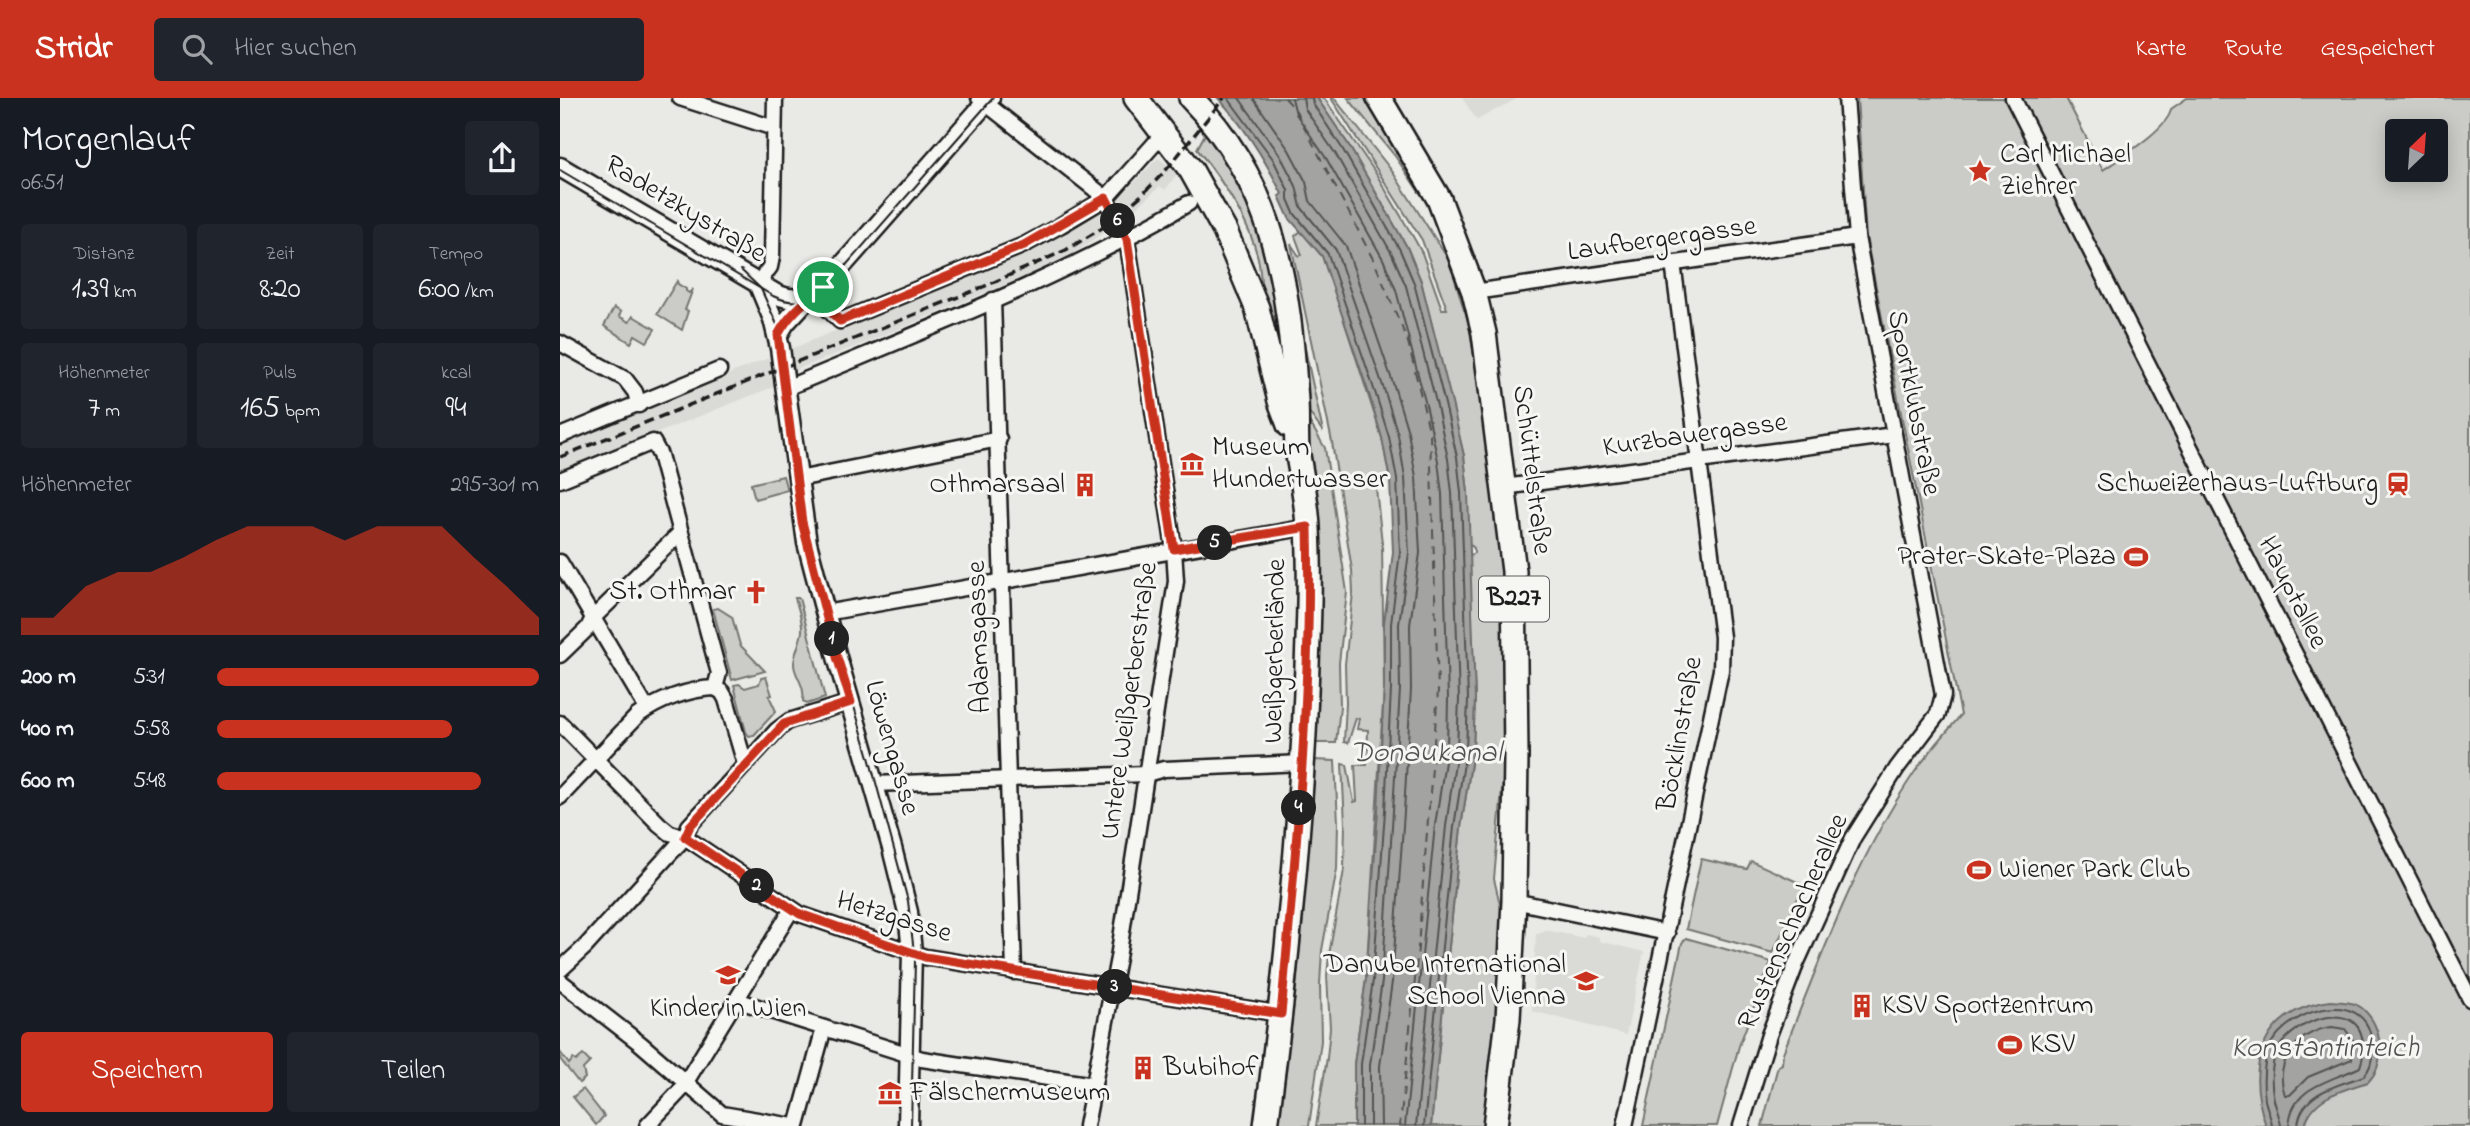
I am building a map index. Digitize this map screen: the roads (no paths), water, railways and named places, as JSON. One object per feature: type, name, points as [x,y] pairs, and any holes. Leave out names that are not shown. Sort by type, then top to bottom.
[{"type":"main road","points":[[1136,98],[1164,133],[1205,194],[1239,261],[1257,308],[1280,401],[1297,447]]},
{"type":"main road","name":"Schüttelstraße","points":[[1378,98],[1405,138],[1439,199],[1475,292],[1484,333],[1514,571],[1514,901],[1508,1019],[1495,1126]]},
{"type":"main road","name":"Weißgerberlände","points":[[1198,105],[1222,133],[1249,176],[1272,230],[1290,335],[1297,447],[1308,527],[1303,763],[1281,1014],[1266,1126]]},
{"type":"street","points":[[680,98],[774,128]]},
{"type":"street","points":[[758,284],[770,267],[772,257],[775,98]]},
{"type":"street","name":"Sportklubstraße","points":[[1846,98],[1857,237],[1940,670],[1943,695],[1938,714]]},
{"type":"street","name":"Hauptallee","points":[[2013,98],[2470,999]]},
{"type":"street","points":[[778,335],[785,323],[985,100],[1106,198]]},
{"type":"street","points":[[816,291],[840,321],[1024,245],[1106,198],[1164,133]]},
{"type":"street","name":"Radetzkystraße","points":[[560,167],[758,284],[787,298],[799,299],[816,291]]},
{"type":"street","name":"Untere Weißgerberstraße","points":[[1086,1126],[1118,958],[1176,581],[1174,549],[1127,239],[1106,198]]},
{"type":"street","points":[[786,388],[993,300],[1127,239],[1189,203]]},
{"type":"street","name":"Laufbergergasse","points":[[1475,292],[1857,237]]},
{"type":"street","name":"Böcklinstraße","points":[[1625,1126],[1721,670],[1722,637],[1674,263]]},
{"type":"street","name":"Löwengasse","points":[[758,284],[778,335],[802,522],[903,892],[912,952],[908,1126]]},
{"type":"street","name":"Adamsgasse","points":[[993,300],[1014,972]]},
{"type":"street","points":[[560,343],[625,379],[635,392],[639,405]]},
{"type":"street","points":[[560,436],[719,370]]},
{"type":"street","name":"Kurzbauergasse","points":[[1504,487],[1894,435]]},
{"type":"street","points":[[798,479],[999,439]]},
{"type":"street","points":[[560,480],[653,442],[660,455],[718,666],[715,688]]},
{"type":"street","points":[[825,613],[1308,527]]},
{"type":"street","points":[[560,655],[588,628],[593,618],[680,533]]},
{"type":"street","points":[[560,562],[647,709]]},
{"type":"street","points":[[560,797],[637,716],[662,701],[715,688],[722,692],[726,699],[744,764]]},
{"type":"street","points":[[560,970],[585,947],[685,837],[690,826],[777,730],[789,721],[851,702]]},
{"type":"street","name":"Rustenschacherallee","points":[[1741,1126],[1769,1035],[1791,976],[1853,838],[1897,768],[1938,714]]},
{"type":"street","name":"Hetzgasse","points":[[560,723],[670,833],[685,837],[800,914],[925,957],[1281,1014]]},
{"type":"street","points":[[874,783],[1146,774],[1164,769],[1303,763]]},
{"type":"street","points":[[1514,901],[1667,933]]},
{"type":"street","points":[[647,1126],[681,1090],[792,909]]},
{"type":"street","points":[[560,981],[641,1044],[722,1114],[788,1126],[824,1028]]},
{"type":"street","points":[[736,1000],[922,1059],[1094,1085]]},
{"type":"water","name":"Donaukanal","points":[[1218,98],[1317,98],[1348,144],[1407,247],[1421,281],[1464,456],[1468,493],[1475,699],[1473,751],[1461,827],[1431,1126],[1354,1126],[1354,1064],[1366,979],[1378,811],[1384,623],[1393,552],[1390,480],[1382,438],[1322,256],[1289,218],[1279,196],[1282,194],[1261,156],[1246,132]]},
{"type":"water","name":"Konstantinteich","points":[[2331,1001],[2356,1005],[2369,1016],[2380,1045],[2374,1074],[2368,1082],[2321,1101],[2308,1116],[2305,1126],[2266,1126],[2257,1082],[2264,1044],[2274,1029],[2288,1016],[2307,1006]]},
{"type":"tram line","points":[[560,170],[773,296],[787,301],[801,301],[814,297],[826,288],[993,98]]},
{"type":"tram line","points":[[741,270],[761,289],[779,329],[805,521],[837,649],[908,901],[915,961],[911,1126]]},
{"type":"railway","points":[[560,457],[983,287],[1066,250],[1102,228],[1143,194],[1167,169],[1224,98]]},
{"type":"place","name":"Carl Michael Ziehrer","points":[[1980,171]]},
{"type":"place","name":"Museum Hundertwasser","points":[[1192,464]]},
{"type":"place","name":"Schweizerhaus-Luftburg","points":[[2398,484]]},
{"type":"place","name":"Othmarsaal","points":[[1085,485]]},
{"type":"place","name":"Prater-Skate-Plaza","points":[[2136,557]]},
{"type":"place","name":"St. Othmar","points":[[756,592]]},
{"type":"place","name":"Wiener Park Club","points":[[1979,870]]},
{"type":"place","name":"Kinder in Wien","points":[[728,975]]},
{"type":"place","name":"Danube International School Vienna","points":[[1586,981]]},
{"type":"place","name":"KSV Sportzentrum","points":[[1862,1006]]},
{"type":"place","name":"KSV","points":[[2010,1045]]},
{"type":"place","name":"Bubihof","points":[[1143,1068]]},
{"type":"place","name":"Fälschermuseum","points":[[890,1093]]}]
